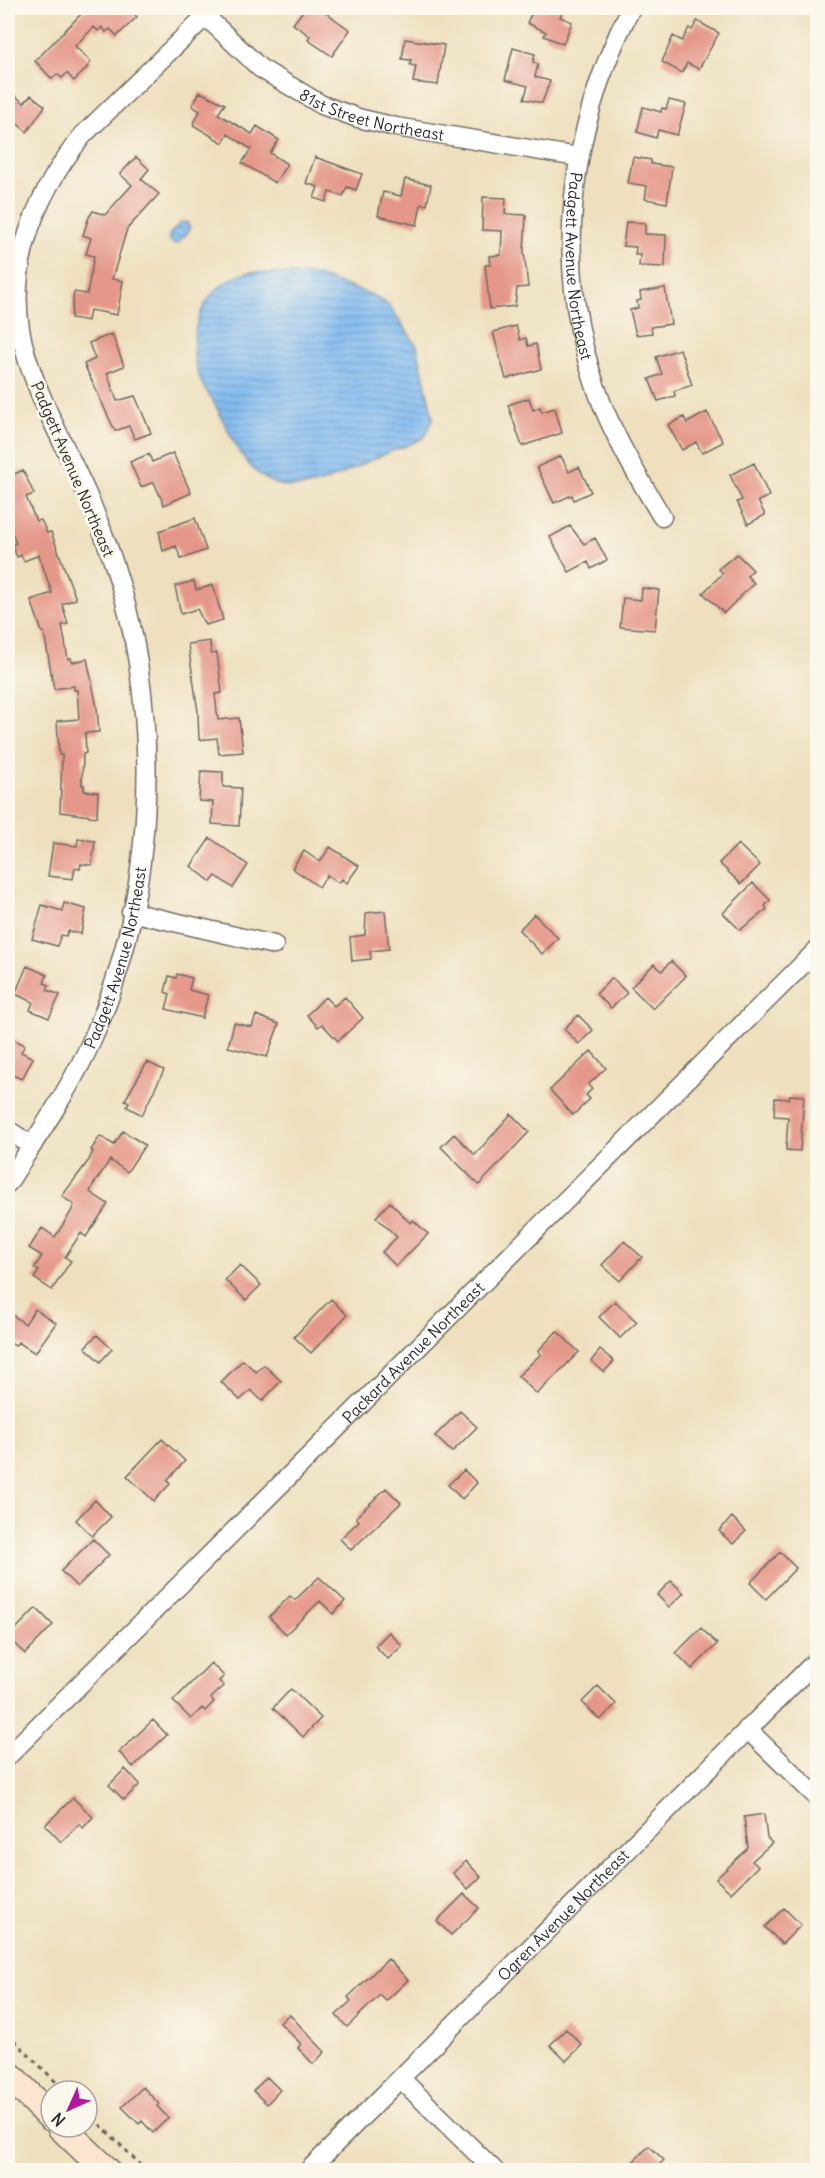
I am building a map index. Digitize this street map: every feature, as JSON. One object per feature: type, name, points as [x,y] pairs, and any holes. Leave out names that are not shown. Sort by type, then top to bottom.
[{"type":"street","name":"Padgett Avenue Northeast","points":[[631,8],[610,48],[590,103],[578,157],[572,208],[574,291],[601,402],[662,517]]},
{"type":"street","name":"Padgett Avenue Northeast","points":[[8,1183],[87,1050],[113,983],[131,912],[141,856],[146,788],[144,718],[138,663],[128,612],[102,531],[37,387],[26,355],[19,318],[18,279],[26,238],[36,207],[64,158],[83,135],[205,10]]},
{"type":"street","name":"81st Street Northeast","points":[[205,10],[260,69],[288,87],[331,109],[396,127],[578,157]]},
{"type":"street","points":[[131,912],[274,945]]},
{"type":"street","name":"Packard Avenue Northeast","points":[[8,1756],[818,949]]},
{"type":"street","points":[[8,1130],[32,1146]]},
{"type":"street","name":"Ogren Avenue Northeast","points":[[309,2170],[402,2080],[818,1659]]},
{"type":"street","points":[[747,1729],[818,1798]]},
{"type":"street","points":[[8,2074],[39,2105]]},
{"type":"street","points":[[402,2080],[494,2170]]},
{"type":"street","points":[[74,2139],[106,2170]]},
{"type":"path","points":[[8,2034],[53,2079]]},
{"type":"path","points":[[99,2124],[146,2170]]},
{"type":"water","points":[[181,222],[188,223],[190,230],[178,243],[174,244],[169,240],[169,235]]},
{"type":"water","points":[[251,272],[314,275],[372,295],[389,305],[417,346],[433,418],[425,437],[315,484],[292,487],[277,484],[264,478],[254,469],[236,446],[201,380],[195,360],[194,343],[201,311],[210,298],[221,286],[235,277]]},
{"type":"building","points":[[87,8],[129,8],[137,17],[117,36],[110,29],[106,32],[102,27],[98,31],[94,27],[75,46],[91,62],[85,70],[74,81],[67,73],[62,78],[57,74],[52,79],[35,61]]},
{"type":"building","points":[[305,8],[319,8],[350,30],[332,56],[308,40],[310,36],[293,24]]},
{"type":"building","points":[[534,8],[560,8],[559,10],[563,12],[560,17],[572,22],[563,44],[544,36],[546,32],[527,23]]},
{"type":"building","points":[[697,21],[719,33],[699,69],[687,63],[682,73],[662,62],[673,36],[682,41],[689,28],[692,30]]},
{"type":"building","points":[[405,39],[444,45],[438,85],[413,82],[416,66],[410,65],[411,60],[402,59]]},
{"type":"building","points":[[513,48],[535,54],[533,62],[538,64],[535,77],[550,81],[542,103],[524,99],[528,86],[505,80]]},
{"type":"building","points":[[8,90],[24,103],[31,95],[45,106],[27,132],[8,116]]},
{"type":"building","points":[[200,92],[225,104],[218,114],[252,134],[257,126],[279,140],[270,153],[287,164],[275,183],[242,163],[251,149],[228,134],[223,143],[193,125],[200,111],[192,106]]},
{"type":"building","points":[[669,100],[686,104],[677,135],[658,130],[656,138],[637,132],[643,107],[661,112],[662,108],[666,109]]},
{"type":"building","points":[[136,157],[149,169],[141,179],[159,194],[127,229],[112,279],[123,281],[117,315],[90,310],[88,321],[71,318],[74,292],[87,294],[94,256],[86,254],[91,238],[83,235],[89,217],[93,211],[105,215],[132,185],[120,174]]},
{"type":"building","points":[[315,157],[362,174],[356,190],[347,187],[343,196],[329,192],[326,202],[314,198],[318,187],[306,183]]},
{"type":"building","points":[[633,157],[651,160],[651,164],[672,167],[667,203],[645,199],[647,186],[628,183]]},
{"type":"building","points":[[405,179],[431,185],[427,205],[421,204],[417,225],[378,216],[383,192],[401,196]]},
{"type":"building","points":[[483,197],[506,198],[505,214],[526,215],[524,252],[528,287],[517,288],[515,306],[490,309],[485,265],[490,265],[489,256],[501,255],[502,231],[482,230]]},
{"type":"building","points":[[626,222],[645,223],[645,234],[666,235],[665,267],[639,266],[640,255],[635,255],[636,247],[623,246]]},
{"type":"building","points":[[665,288],[671,324],[651,327],[652,333],[636,335],[630,310],[638,308],[637,301],[641,300],[640,292]]},
{"type":"building","points":[[516,326],[520,340],[526,338],[528,346],[536,344],[541,369],[506,379],[493,332]]},
{"type":"building","points":[[112,334],[124,366],[107,373],[117,401],[135,396],[151,433],[135,439],[129,426],[115,431],[84,364],[95,359],[89,343]]},
{"type":"building","points":[[680,349],[692,385],[674,391],[675,396],[658,401],[649,379],[662,374],[656,357]]},
{"type":"building","points":[[529,398],[533,410],[540,407],[542,412],[555,408],[562,433],[522,446],[508,405]]},
{"type":"building","points":[[707,412],[723,442],[702,453],[696,442],[682,450],[668,425],[684,417],[687,423]]},
{"type":"building","points":[[173,453],[191,493],[164,505],[154,482],[141,487],[130,462],[149,454],[152,462]]},
{"type":"building","points":[[561,456],[569,472],[579,467],[591,492],[574,500],[572,495],[554,503],[537,467]]},
{"type":"building","points":[[754,463],[769,496],[758,501],[765,515],[748,524],[737,502],[742,500],[730,475]]},
{"type":"building","points":[[23,470],[34,494],[26,497],[36,521],[41,520],[47,533],[51,532],[76,599],[62,604],[68,624],[62,625],[68,659],[71,658],[72,662],[87,659],[97,707],[99,732],[85,733],[86,753],[83,754],[82,785],[84,785],[84,791],[98,792],[97,817],[60,812],[62,755],[59,755],[57,721],[79,719],[77,690],[74,690],[74,686],[54,689],[44,632],[42,632],[31,600],[52,593],[39,555],[24,561],[21,555],[17,557],[12,545],[16,543],[8,523],[8,477]]},
{"type":"building","points":[[195,518],[206,550],[181,559],[176,546],[163,551],[159,531]]},
{"type":"building","points":[[570,526],[584,544],[595,538],[607,560],[591,569],[588,562],[569,572],[550,537]]},
{"type":"building","points":[[737,554],[753,570],[747,576],[754,583],[724,613],[703,593],[723,573],[718,569]]},
{"type":"building","points":[[194,581],[196,590],[213,585],[223,620],[205,625],[197,609],[181,614],[175,586]]},
{"type":"building","points":[[642,588],[659,590],[655,630],[620,627],[623,598],[641,600]]},
{"type":"building","points":[[210,641],[211,654],[217,653],[222,693],[215,694],[218,720],[239,718],[243,752],[219,754],[217,738],[199,740],[198,712],[188,644]]},
{"type":"building","points":[[201,771],[223,772],[223,787],[241,788],[239,826],[212,824],[213,802],[199,801]]},
{"type":"building","points":[[210,838],[248,865],[233,888],[216,876],[211,882],[191,866]]},
{"type":"building","points":[[78,839],[95,841],[92,865],[81,864],[80,869],[75,868],[73,879],[48,876],[53,843],[77,846]]},
{"type":"building","points":[[738,844],[760,865],[741,884],[719,863]]},
{"type":"building","points":[[330,847],[359,866],[347,883],[342,879],[339,883],[327,875],[319,887],[292,868],[304,851],[320,862]]},
{"type":"building","points":[[753,883],[770,900],[765,906],[767,909],[740,930],[723,913]]},
{"type":"building","points":[[64,903],[86,909],[81,934],[68,931],[66,936],[61,935],[57,946],[32,939],[42,905],[62,911]]},
{"type":"building","points":[[385,911],[389,949],[370,951],[371,959],[352,961],[350,937],[365,935],[366,913]]},
{"type":"building","points":[[534,914],[558,938],[542,954],[519,930]]},
{"type":"building","points":[[671,961],[686,976],[653,1009],[631,987],[654,964],[662,971]]},
{"type":"building","points":[[27,966],[47,975],[44,983],[49,985],[47,990],[60,995],[49,1018],[30,1010],[33,1002],[15,994]]},
{"type":"building","points":[[177,974],[192,978],[189,990],[208,995],[202,1018],[166,1009],[170,994],[165,992],[169,976],[176,978]]},
{"type":"building","points":[[612,978],[627,993],[611,1008],[596,994]]},
{"type":"building","points":[[325,997],[334,1006],[345,997],[363,1018],[338,1041],[322,1024],[318,1027],[307,1015]]},
{"type":"building","points":[[256,1015],[279,1024],[267,1057],[228,1047],[234,1023],[252,1027]]},
{"type":"building","points":[[578,1015],[593,1030],[579,1044],[564,1029]]},
{"type":"building","points":[[8,1037],[25,1045],[21,1052],[33,1058],[22,1079],[10,1074],[8,1079]]},
{"type":"building","points":[[591,1051],[606,1068],[588,1085],[592,1089],[586,1095],[590,1099],[573,1115],[550,1090]]},
{"type":"building","points":[[147,1062],[164,1070],[142,1115],[127,1107],[129,1102],[125,1100]]},
{"type":"building","points":[[790,1095],[804,1096],[800,1151],[786,1150],[788,1117],[774,1116],[775,1098],[789,1099]]},
{"type":"building","points":[[511,1114],[529,1132],[479,1185],[441,1147],[454,1134],[475,1155]]},
{"type":"building","points":[[123,1131],[145,1145],[127,1172],[110,1160],[93,1185],[90,1192],[108,1204],[86,1237],[81,1233],[65,1257],[71,1261],[52,1290],[34,1278],[39,1271],[34,1268],[42,1256],[29,1248],[42,1228],[55,1237],[71,1212],[74,1205],[62,1196],[89,1160],[93,1151],[91,1150],[100,1136],[114,1145]]},
{"type":"building","points":[[390,1202],[410,1223],[413,1220],[428,1234],[396,1266],[382,1252],[397,1237],[376,1217]]},
{"type":"building","points":[[624,1241],[642,1257],[620,1281],[602,1265]]},
{"type":"building","points":[[240,1265],[261,1285],[246,1300],[225,1280]]},
{"type":"building","points":[[331,1299],[347,1315],[311,1353],[294,1337]]},
{"type":"building","points":[[615,1301],[637,1322],[620,1338],[599,1317]]},
{"type":"building","points":[[35,1309],[56,1323],[35,1353],[18,1342],[15,1346],[8,1341],[8,1312],[25,1324]]},
{"type":"building","points":[[557,1331],[579,1352],[537,1394],[518,1376],[541,1354],[538,1351]]},
{"type":"building","points":[[97,1335],[112,1349],[100,1362],[85,1347]]},
{"type":"building","points":[[600,1350],[614,1361],[604,1372],[591,1361]]},
{"type":"building","points":[[243,1360],[256,1372],[264,1365],[281,1381],[262,1401],[251,1390],[240,1400],[221,1382]]},
{"type":"building","points":[[460,1411],[477,1427],[452,1452],[435,1436]]},
{"type":"building","points":[[162,1439],[185,1461],[167,1480],[170,1484],[154,1501],[127,1476]]},
{"type":"building","points":[[464,1470],[477,1483],[462,1499],[448,1485]]},
{"type":"building","points":[[386,1488],[401,1503],[351,1550],[340,1539],[359,1521],[356,1517]]},
{"type":"building","points":[[95,1500],[111,1517],[92,1536],[76,1520]]},
{"type":"building","points":[[732,1517],[746,1531],[733,1544],[719,1531]]},
{"type":"building","points":[[93,1539],[109,1555],[77,1587],[61,1571]]},
{"type":"building","points":[[780,1552],[796,1568],[766,1599],[750,1583]]},
{"type":"building","points":[[319,1577],[345,1601],[333,1614],[320,1601],[286,1634],[269,1617],[290,1596],[295,1600]]},
{"type":"building","points":[[671,1581],[684,1593],[669,1607],[657,1595]]},
{"type":"building","points":[[36,1608],[53,1625],[25,1654],[8,1637]]},
{"type":"building","points":[[701,1628],[717,1644],[692,1669],[676,1653]]},
{"type":"building","points":[[389,1632],[402,1646],[388,1659],[375,1646]]},
{"type":"building","points":[[211,1663],[224,1676],[219,1681],[224,1686],[211,1698],[214,1702],[205,1711],[202,1708],[191,1719],[173,1701]]},
{"type":"building","points":[[598,1686],[616,1704],[600,1720],[582,1702]]},
{"type":"building","points":[[291,1689],[321,1718],[303,1737],[273,1708]]},
{"type":"building","points":[[153,1720],[167,1735],[133,1767],[119,1752]]},
{"type":"building","points":[[125,1769],[140,1784],[124,1800],[109,1785]]},
{"type":"building","points":[[73,1798],[93,1817],[83,1828],[79,1824],[61,1842],[45,1825]]},
{"type":"building","points":[[764,1814],[767,1838],[772,1843],[752,1861],[758,1866],[731,1893],[716,1879],[748,1848],[744,1817]]},
{"type":"building","points":[[466,1861],[481,1877],[468,1889],[453,1873]]},
{"type":"building","points":[[464,1894],[479,1908],[451,1935],[437,1921]]},
{"type":"building","points":[[784,1908],[801,1925],[782,1944],[765,1927]]},
{"type":"building","points":[[388,1959],[408,1980],[386,2001],[380,1995],[347,2027],[336,2015],[351,2001],[348,1997]]},
{"type":"building","points":[[289,2014],[325,2052],[313,2064],[298,2048],[301,2044],[280,2023]]},
{"type":"building","points":[[566,2029],[582,2045],[566,2061],[550,2045]]},
{"type":"building","points":[[267,2077],[280,2090],[267,2104],[253,2091]]},
{"type":"building","points":[[143,2087],[168,2118],[153,2133],[142,2121],[139,2124],[122,2107]]},
{"type":"building","points":[[649,2146],[664,2160],[654,2170],[642,2170],[633,2162]]}]
